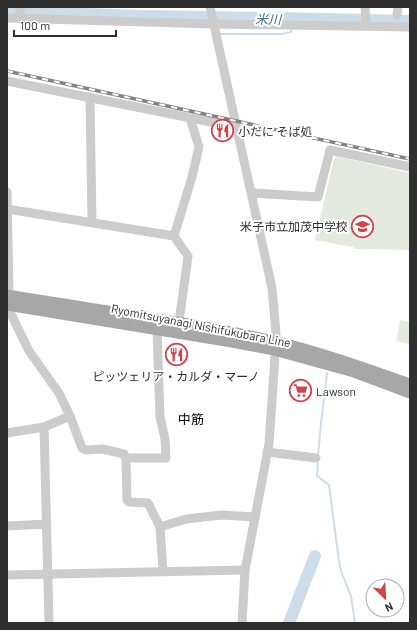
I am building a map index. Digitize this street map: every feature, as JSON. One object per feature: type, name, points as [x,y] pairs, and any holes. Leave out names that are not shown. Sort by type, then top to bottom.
[{"type":"main road","name":"Ryomitsuyanagi Nishifukubara Line","points":[[8,300],[179,322],[275,346],[338,359],[410,384]]},
{"type":"main road","name":"Ryomitsuyanagi Nishifukubara Line","points":[[8,300],[157,330],[275,346],[354,372],[410,393]]},
{"type":"street","points":[[365,7],[366,22]]},
{"type":"street","points":[[7,18],[20,12],[212,16],[366,22],[410,27]]},
{"type":"street","points":[[212,16],[272,288],[275,325],[274,372],[267,452],[245,570],[242,623]]},
{"type":"street","points":[[7,81],[236,127]]},
{"type":"street","points":[[90,98],[92,222]]},
{"type":"street","points":[[174,236],[192,177],[198,147],[191,118]]},
{"type":"street","points":[[252,193],[318,197],[330,150],[410,167]]},
{"type":"street","points":[[7,192],[8,300],[11,314],[29,351],[59,393],[70,416],[82,448],[86,450],[103,449],[124,454],[126,458],[127,500],[129,502],[148,503],[160,526],[163,571]]},
{"type":"street","points":[[7,209],[174,236],[188,256],[179,322]]},
{"type":"street","points":[[126,458],[166,458],[165,439],[160,417],[157,330]]},
{"type":"street","points":[[7,433],[44,427],[70,416]]},
{"type":"street","points":[[44,427],[49,623]]},
{"type":"street","points":[[267,452],[316,458]]},
{"type":"street","points":[[160,526],[186,519],[222,515],[255,517]]},
{"type":"street","points":[[7,526],[47,524]]},
{"type":"street","points":[[7,575],[245,570]]},
{"type":"shaded area","points":[[336,156],[410,173],[410,250],[355,249],[353,247],[315,240],[334,159]]},
{"type":"shaded area","points":[[400,320],[410,322],[410,344],[396,341]]},
{"type":"waterway","name":"米川","points":[[7,11],[139,16],[410,21]]},
{"type":"waterway","points":[[220,34],[281,34],[291,32],[291,29]]},
{"type":"waterway","points":[[318,456],[327,373]]},
{"type":"waterway","points":[[318,460],[317,476],[329,485],[339,561],[341,571],[351,596],[355,623]]},
{"type":"waterway","points":[[289,623],[315,556]]},
{"type":"railway","points":[[7,71],[410,159]]},
{"type":"place","name":"小だに そば処","points":[[222,131]]},
{"type":"place","name":"米子市立加茂中学校","points":[[363,226]]},
{"type":"place","name":"ピッツェリア・カルダ・マーノ","points":[[176,355]]},
{"type":"place","name":"Lawson","points":[[301,391]]},
{"type":"district","name":"中筋","points":[[191,419]]}]
